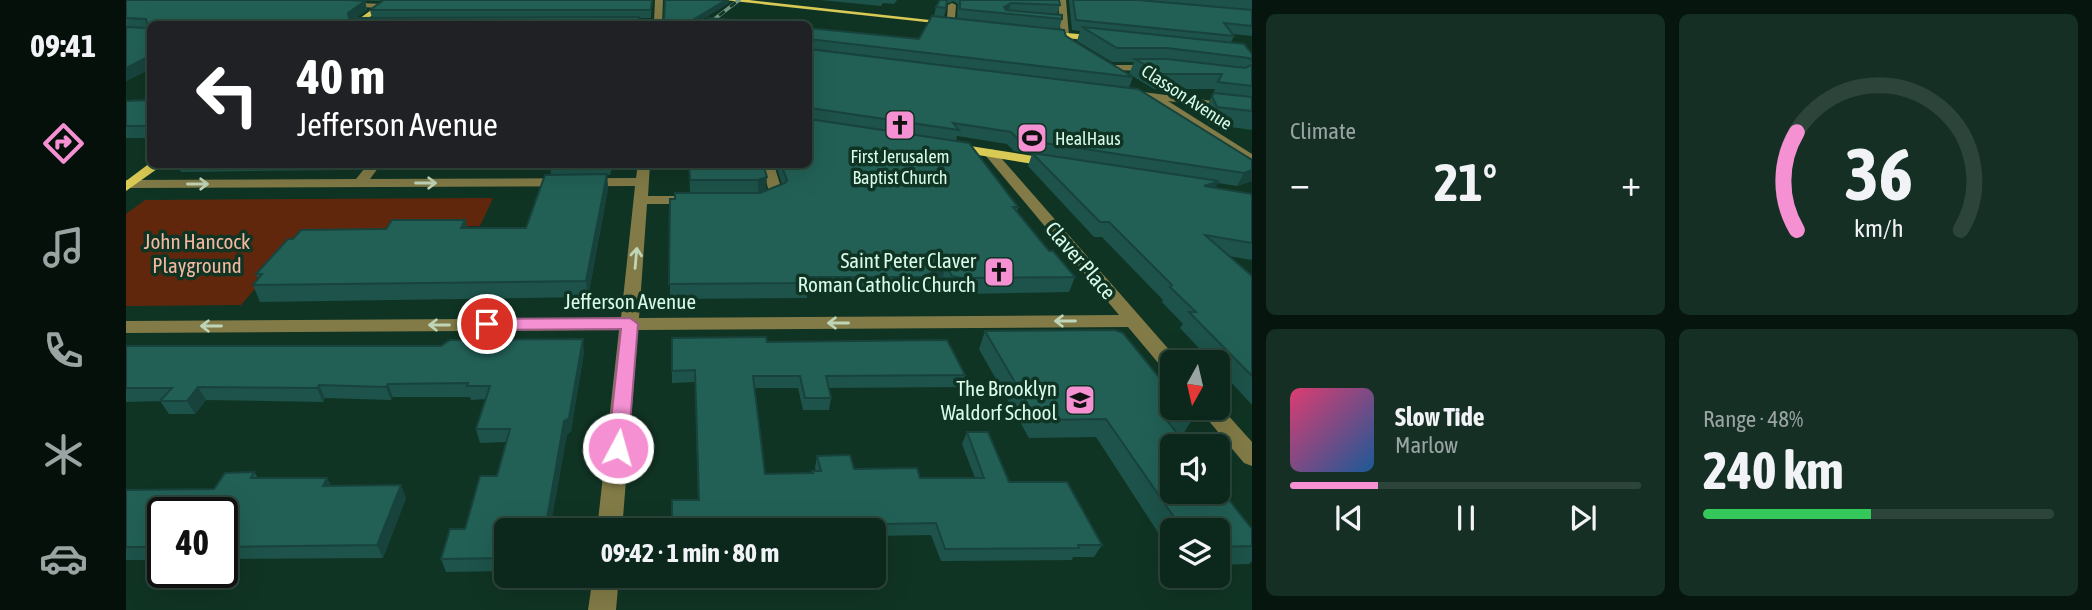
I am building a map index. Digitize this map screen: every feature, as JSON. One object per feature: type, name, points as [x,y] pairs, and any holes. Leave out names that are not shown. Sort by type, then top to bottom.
[{"type":"main road","points":[[728,0],[958,20]]},
{"type":"main road","points":[[771,0],[958,20]]},
{"type":"main road","points":[[361,21],[386,3]]},
{"type":"main road","points":[[1050,23],[979,23],[1011,19],[1050,23],[1108,36]]},
{"type":"main road","points":[[938,145],[1069,166]]},
{"type":"main road","points":[[127,185],[152,168]]},
{"type":"street","points":[[658,21],[659,0]]},
{"type":"street","points":[[1062,0],[1050,23],[1069,43],[1087,54]]},
{"type":"street","points":[[331,4],[401,3]]},
{"type":"street","points":[[952,5],[958,20]]},
{"type":"street","name":"Classon Avenue","points":[[1098,61],[1252,159]]},
{"type":"street","points":[[1109,68],[1164,68]]},
{"type":"street","points":[[1120,92],[1252,109]]},
{"type":"street","name":"Claver Place","points":[[990,153],[1160,352]]},
{"type":"street","points":[[359,183],[372,168]]},
{"type":"street","points":[[746,200],[776,194],[770,171],[762,168]]},
{"type":"street","points":[[127,185],[642,182],[710,200]]},
{"type":"street","points":[[611,518],[642,182]]},
{"type":"street","name":"Jefferson Avenue","points":[[126,327],[1134,321]]},
{"type":"street","points":[[1220,420],[1252,457]]},
{"type":"street","points":[[602,610],[605,588]]},
{"type":"green space","name":"John Hancock Playground","points":[[493,198],[480,226],[402,227],[393,241],[295,242],[241,305],[126,306],[126,214],[145,200]]},
{"type":"building","points":[[126,0],[365,1],[348,13],[349,18],[639,17],[638,21],[147,22],[146,19],[126,18]]},
{"type":"building","points":[[384,0],[652,0],[651,10],[370,10]]},
{"type":"building","points":[[665,0],[726,0],[691,21],[649,21],[664,20]]},
{"type":"building","points":[[940,0],[947,0],[946,8],[936,7]]},
{"type":"building","points":[[960,0],[1059,0],[1060,5],[1011,3],[1004,7],[1006,10],[1062,15],[1062,19],[960,9]]},
{"type":"building","points":[[1073,0],[1138,0],[1252,10],[1252,26],[1224,23],[1234,36],[1076,20]]},
{"type":"building","points":[[932,16],[1064,30],[1066,36],[1133,77],[812,39],[812,28],[919,39]]},
{"type":"building","points":[[708,18],[742,21],[706,21]]},
{"type":"building","points":[[126,27],[147,27],[147,58],[126,68]]},
{"type":"building","points":[[1082,27],[1244,44],[1252,54],[1252,61],[1249,58],[1167,48],[1117,48]]},
{"type":"building","points":[[812,49],[1138,89],[1252,160],[1252,170],[1244,173],[1018,139],[1011,132],[953,123],[959,130],[812,108]]},
{"type":"building","points":[[1135,59],[1167,59],[1245,68],[1252,65],[1252,86],[1218,82],[1222,74],[1161,74]]},
{"type":"building","points":[[1214,93],[1252,97],[1252,111],[1217,107],[1212,96]]},
{"type":"building","points":[[147,100],[147,126],[126,126],[126,101]]},
{"type":"building","points":[[812,119],[969,143],[1018,207],[1013,207],[1049,251],[1053,251],[1075,277],[962,278],[952,276],[946,265],[923,277],[807,277],[809,283],[669,284],[670,199],[675,199],[675,193],[760,193],[787,180],[782,168],[812,168]]},
{"type":"building","points":[[1032,153],[1219,181],[1204,186],[1252,194],[1252,243],[1205,235],[1252,276],[1252,376],[1230,354],[1230,350],[1226,350],[1189,312],[1196,312],[1170,287],[1172,285],[1109,222],[1100,222]]},
{"type":"building","points":[[689,168],[764,168],[767,177],[758,180],[690,180]]},
{"type":"building","points":[[607,174],[586,281],[253,285],[262,274],[256,274],[288,239],[293,239],[301,230],[386,229],[392,220],[465,220],[461,228],[526,228],[545,175]]},
{"type":"building","name":"The Brooklyn Waldorf School","points":[[1115,330],[1123,333],[1160,378],[1160,420],[1167,420],[1178,434],[1160,434],[1160,497],[1106,419],[1037,420],[985,331]]},
{"type":"building","points":[[766,337],[767,342],[947,340],[965,375],[826,376],[831,398],[805,398],[800,376],[753,376],[765,474],[813,473],[812,471],[821,471],[817,456],[850,455],[854,469],[917,468],[920,478],[984,478],[967,432],[988,432],[1009,482],[1067,482],[1102,545],[1078,545],[1079,548],[945,549],[936,523],[886,524],[886,518],[672,518],[672,500],[699,500],[695,370],[672,371],[672,338]]},
{"type":"building","points":[[583,339],[569,418],[564,421],[547,518],[494,518],[494,558],[441,559],[450,529],[465,529],[480,476],[497,476],[510,429],[476,429],[490,386],[467,386],[468,383],[388,384],[386,387],[198,387],[187,401],[160,401],[172,388],[126,388],[126,346],[441,346],[450,340]]},
{"type":"building","points":[[254,472],[251,478],[327,478],[323,486],[401,485],[377,545],[238,547],[238,497],[147,497],[147,547],[126,547],[126,490],[214,489],[225,473]]},
{"type":"building","name":"The Brooklyn Waldorf School","points":[[1230,501],[1252,529],[1252,546],[1230,547],[1230,518],[1175,518],[1165,504],[1230,504]]},
{"type":"railway","points":[[712,21],[739,0]]},
{"type":"place","name":"First Jerusalem Baptist Church","points":[[900,125]]},
{"type":"place","name":"HealHaus","points":[[1032,138]]},
{"type":"place","name":"Saint Peter Claver Roman Catholic Church","points":[[999,272]]},
{"type":"place","name":"The Brooklyn Waldorf School","points":[[1080,400]]},
{"type":"route","points":[[487,324],[630,324],[618,448]]}]
